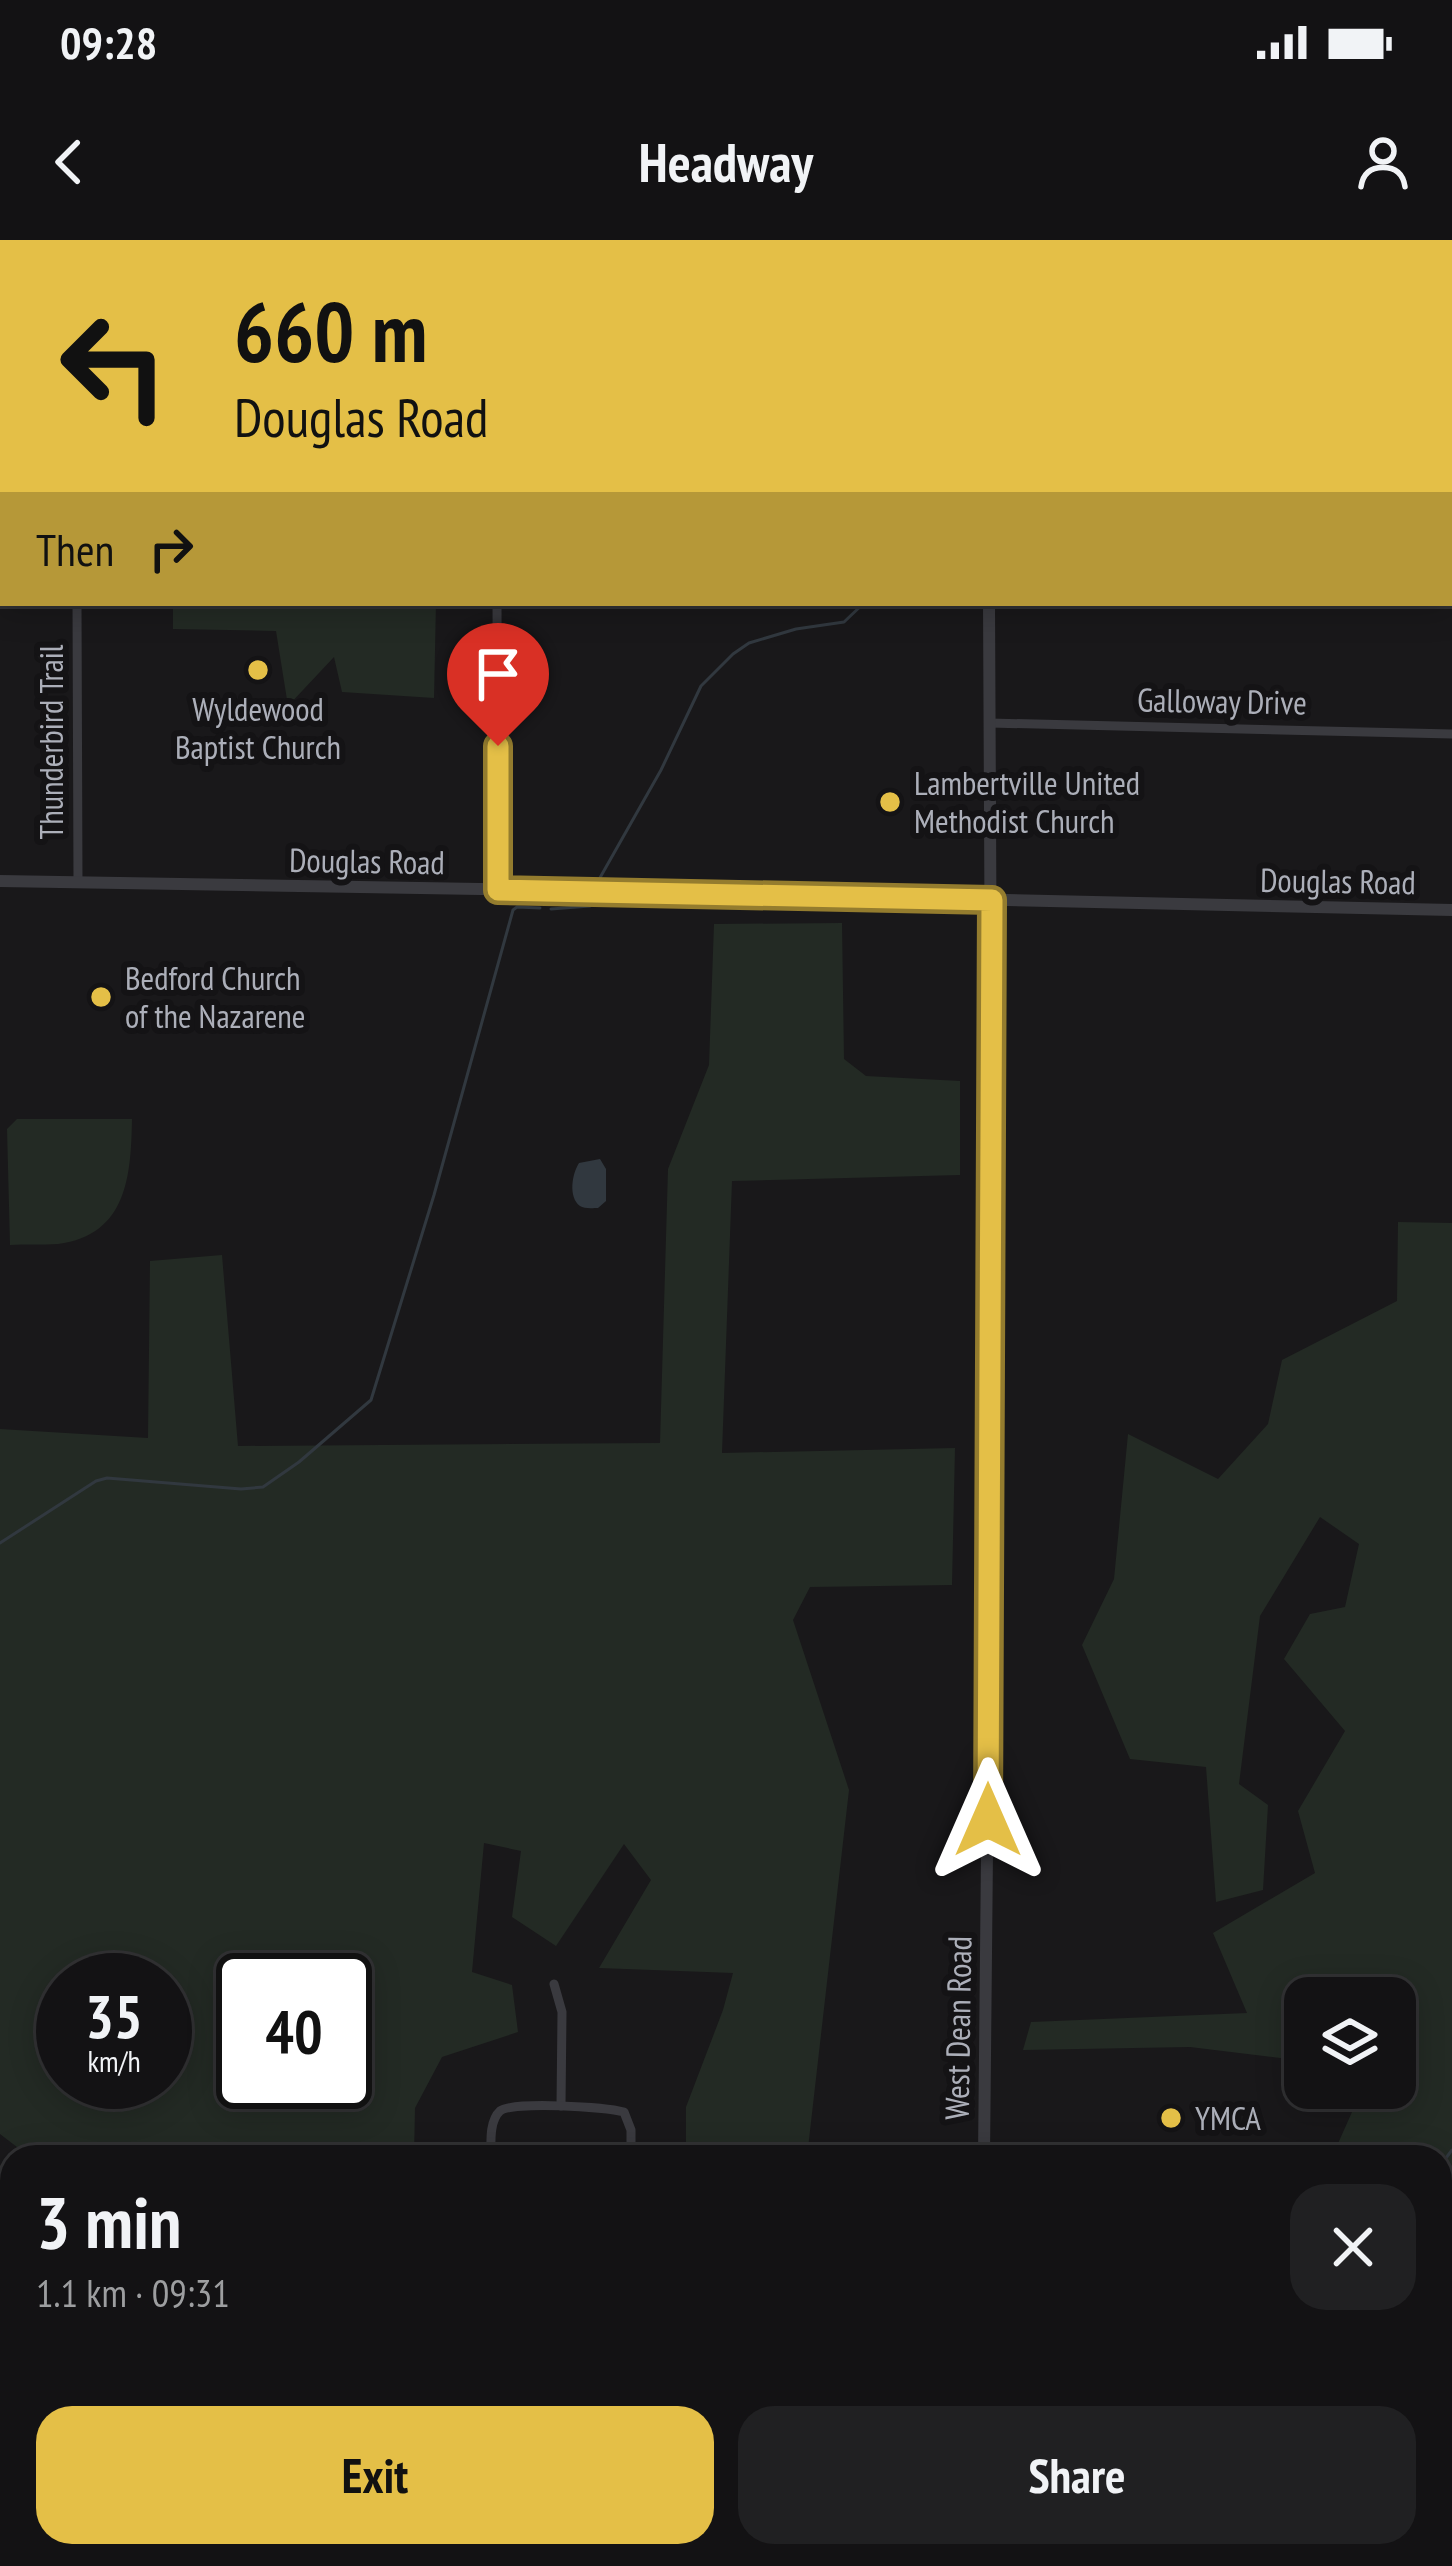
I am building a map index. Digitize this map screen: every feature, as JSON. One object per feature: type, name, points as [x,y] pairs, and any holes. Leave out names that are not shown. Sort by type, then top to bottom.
[{"type":"street","name":"Thunderbird Trail","points":[[77,606],[78,882]]},
{"type":"street","points":[[497,606],[498,890]]},
{"type":"street","name":"West Dean Road","points":[[983,2145],[992,900],[989,606]]},
{"type":"street","name":"Galloway Drive","points":[[990,723],[1452,734]]},
{"type":"street","name":"Douglas Road","points":[[0,881],[1452,910]]},
{"type":"street","points":[[554,1984],[562,2012],[561,2106]]},
{"type":"street","points":[[492,2145],[493,2122],[498,2112],[510,2106],[624,2112],[631,2145]]},
{"type":"shaded area","points":[[173,606],[436,606],[434,698],[342,692],[334,657],[288,706],[276,631],[173,629]]},
{"type":"shaded area","points":[[842,923],[844,1059],[866,1076],[960,1081],[960,1175],[732,1181],[722,1453],[955,1448],[952,1585],[810,1587],[793,1620],[849,1790],[808,2145],[686,2145],[686,2107],[733,1973],[599,1968],[651,1880],[624,1844],[556,1946],[512,1917],[521,1851],[484,1843],[472,1972],[512,1985],[518,2032],[442,2057],[415,2108],[414,2145],[14,2145],[0,2134],[0,1429],[148,1438],[150,1261],[222,1255],[238,1446],[660,1443],[668,1169],[709,1065],[714,924]]},
{"type":"shaded area","points":[[17,1119],[132,1119],[127,1180],[112,1215],[99,1228],[58,1244],[10,1245],[7,1129]]},
{"type":"shaded area","points":[[600,1159],[606,1169],[606,1201],[598,1208],[582,1207],[573,1191],[577,1168],[579,1163]]},
{"type":"shaded area","points":[[1398,1222],[1452,1223],[1452,2145],[1337,2145],[1351,2109],[1416,2109],[1416,1977],[1284,1977],[1284,2058],[1190,2047],[1023,2050],[1031,2022],[1247,2013],[1213,1933],[1315,1873],[1298,1811],[1345,1731],[1284,1659],[1310,1614],[1345,1607],[1359,1544],[1320,1517],[1260,1616],[1239,1784],[1268,1805],[1263,1890],[1216,1902],[1206,1767],[1130,1759],[1082,1645],[1114,1579],[1128,1434],[1218,1479],[1268,1424],[1282,1360],[1397,1301]]},
{"type":"shaded area","points":[[1452,2025],[1452,2145],[1432,2145],[1409,2109],[1416,2109],[1416,2065]]},
{"type":"waterway","points":[[597,883],[661,770],[701,686],[749,643],[844,622],[861,606]]},
{"type":"waterway","points":[[551,909],[595,903]]},
{"type":"waterway","points":[[0,1543],[107,1478],[263,1487],[371,1400],[513,910],[540,908]]},
{"type":"place","name":"Wyldewood Baptist Church","points":[[258,670]]},
{"type":"place","name":"Lambertville United Methodist Church","points":[[890,802]]},
{"type":"place","name":"Bedford Church of the Nazarene","points":[[101,997]]},
{"type":"place","name":"YMCA","points":[[1171,2118]]},
{"type":"route","points":[[498,746],[498,890],[992,900],[988,1820]]}]
